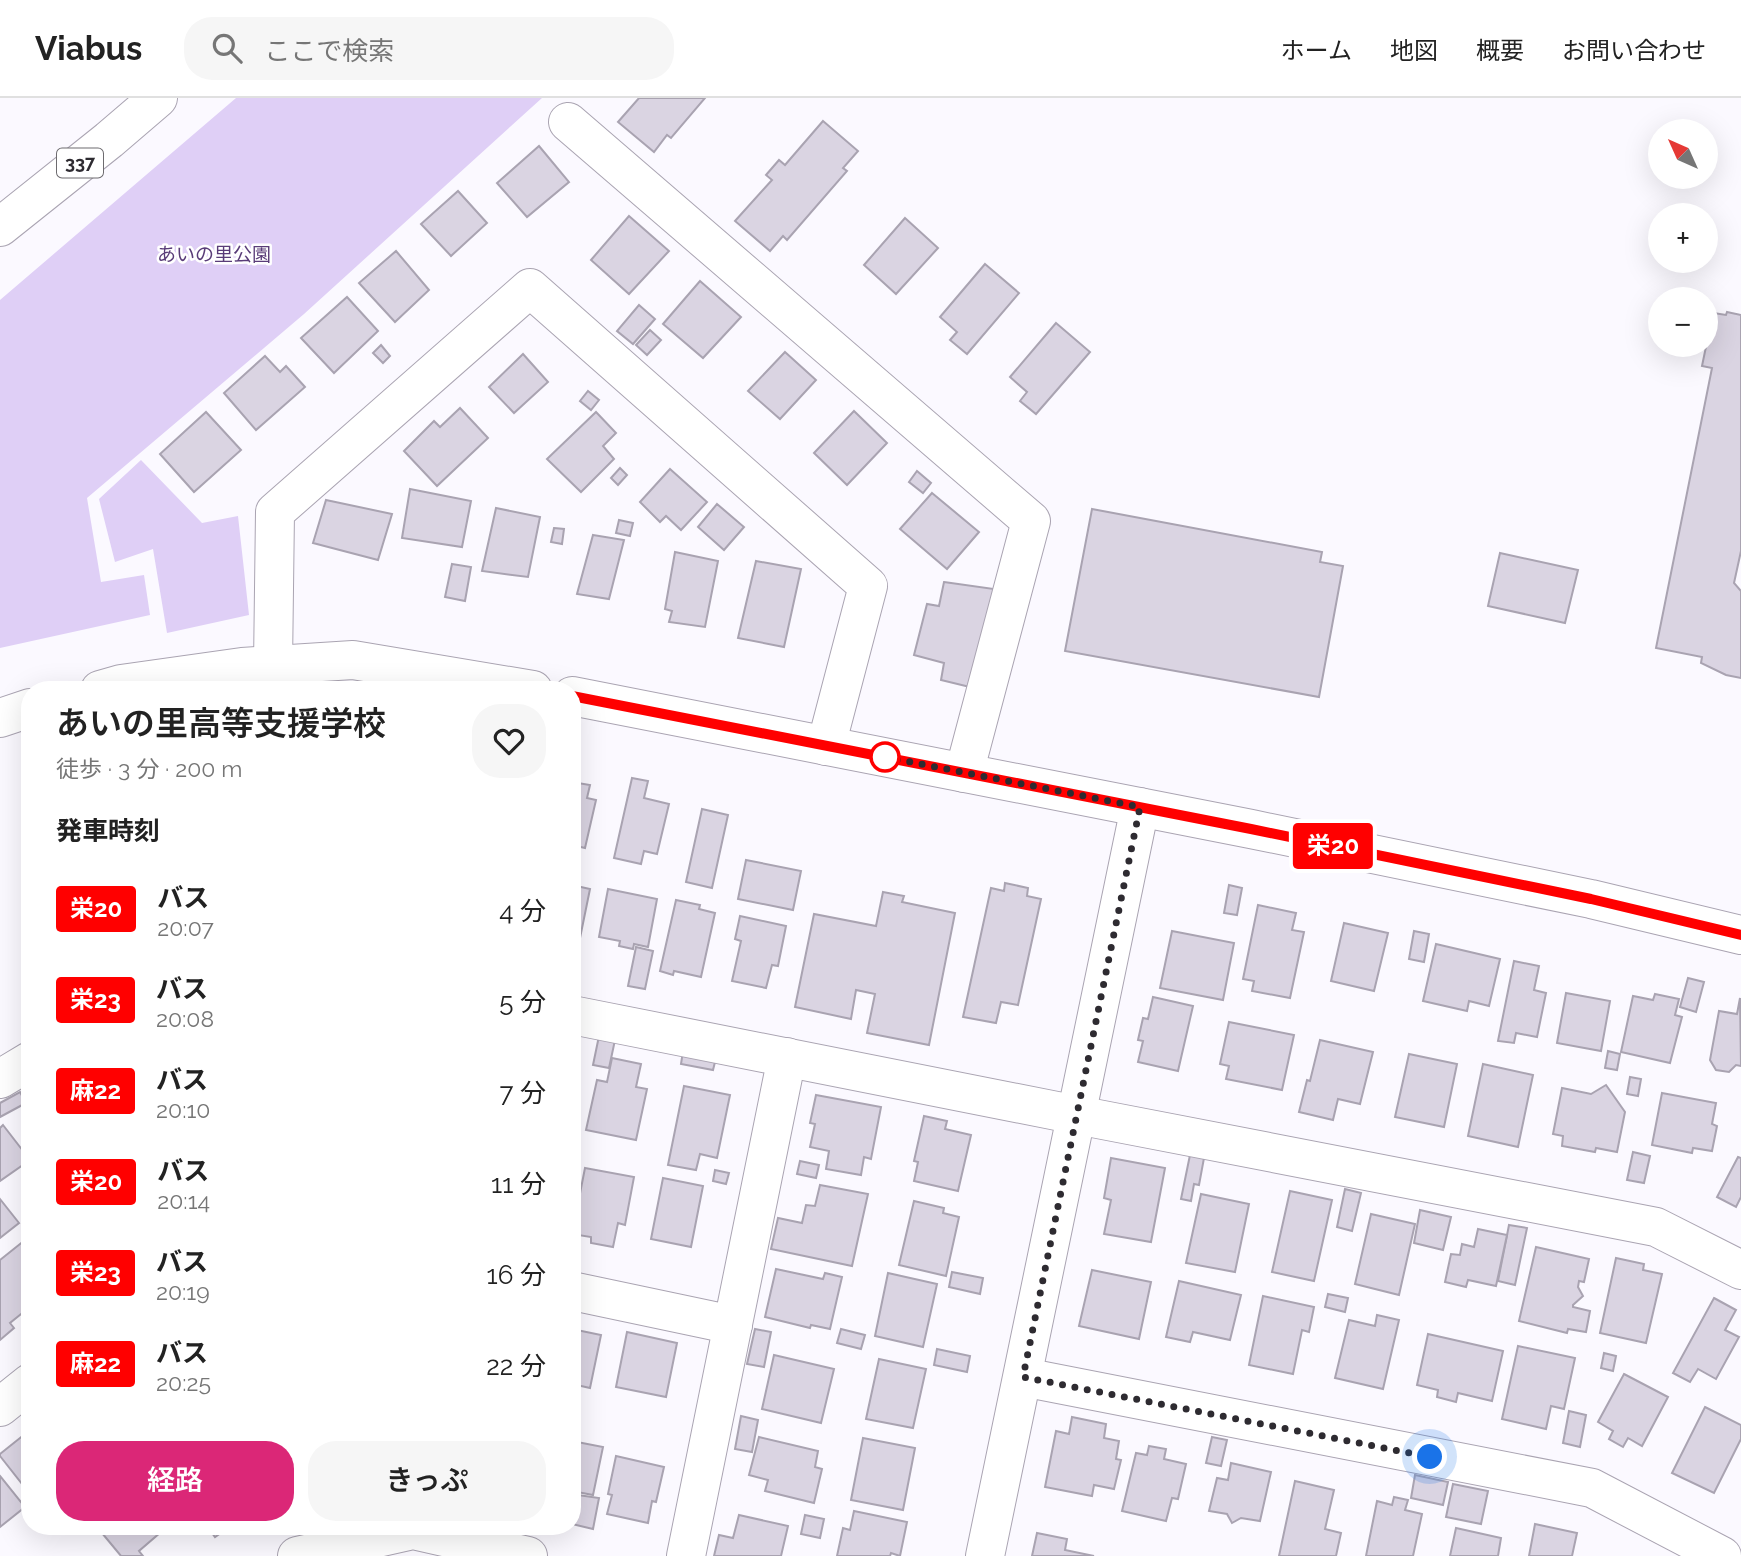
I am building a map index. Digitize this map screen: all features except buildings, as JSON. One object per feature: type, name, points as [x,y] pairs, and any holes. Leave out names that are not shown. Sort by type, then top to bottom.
[{"type":"main road","name":"337","points":[[0,227],[158,98]]},
{"type":"main road","points":[[568,122],[1031,521],[964,773]]},
{"type":"main road","points":[[273,664],[275,512],[530,288],[868,586],[826,746]]},
{"type":"main road","points":[[142,681],[242,667],[353,660],[479,681]]},
{"type":"main road","points":[[581,698],[1140,807],[1591,899],[1741,935]]},
{"type":"main road","points":[[0,718],[21,711]]},
{"type":"main road","points":[[985,1556],[1140,807]]},
{"type":"main road","points":[[581,1017],[1656,1227],[1741,1270]]},
{"type":"main road","points":[[686,1556],[787,1057]]},
{"type":"main road","points":[[0,1079],[21,1066]]},
{"type":"main road","points":[[581,1293],[733,1325]]},
{"type":"main road","points":[[1023,1377],[1592,1488],[1722,1556]]},
{"type":"main road","points":[[0,1407],[21,1390]]},
{"type":"main road","points":[[297,1556],[391,1535]]},
{"type":"main road","points":[[435,1535],[528,1556]]},
{"type":"green space","name":"あいの里公園","points":[[236,98],[542,98],[304,314],[87,498],[101,582],[144,575],[150,615],[0,648],[0,300]]},
{"type":"green space","points":[[141,460],[202,523],[238,516],[249,615],[167,633],[153,549],[115,562],[99,499]]},
{"type":"bus line","name":"栄20","points":[[581,698],[1251,829],[1591,899],[1741,935]]},
{"type":"route","points":[[885,757],[1140,807],[1023,1377],[1430,1457]]}]
